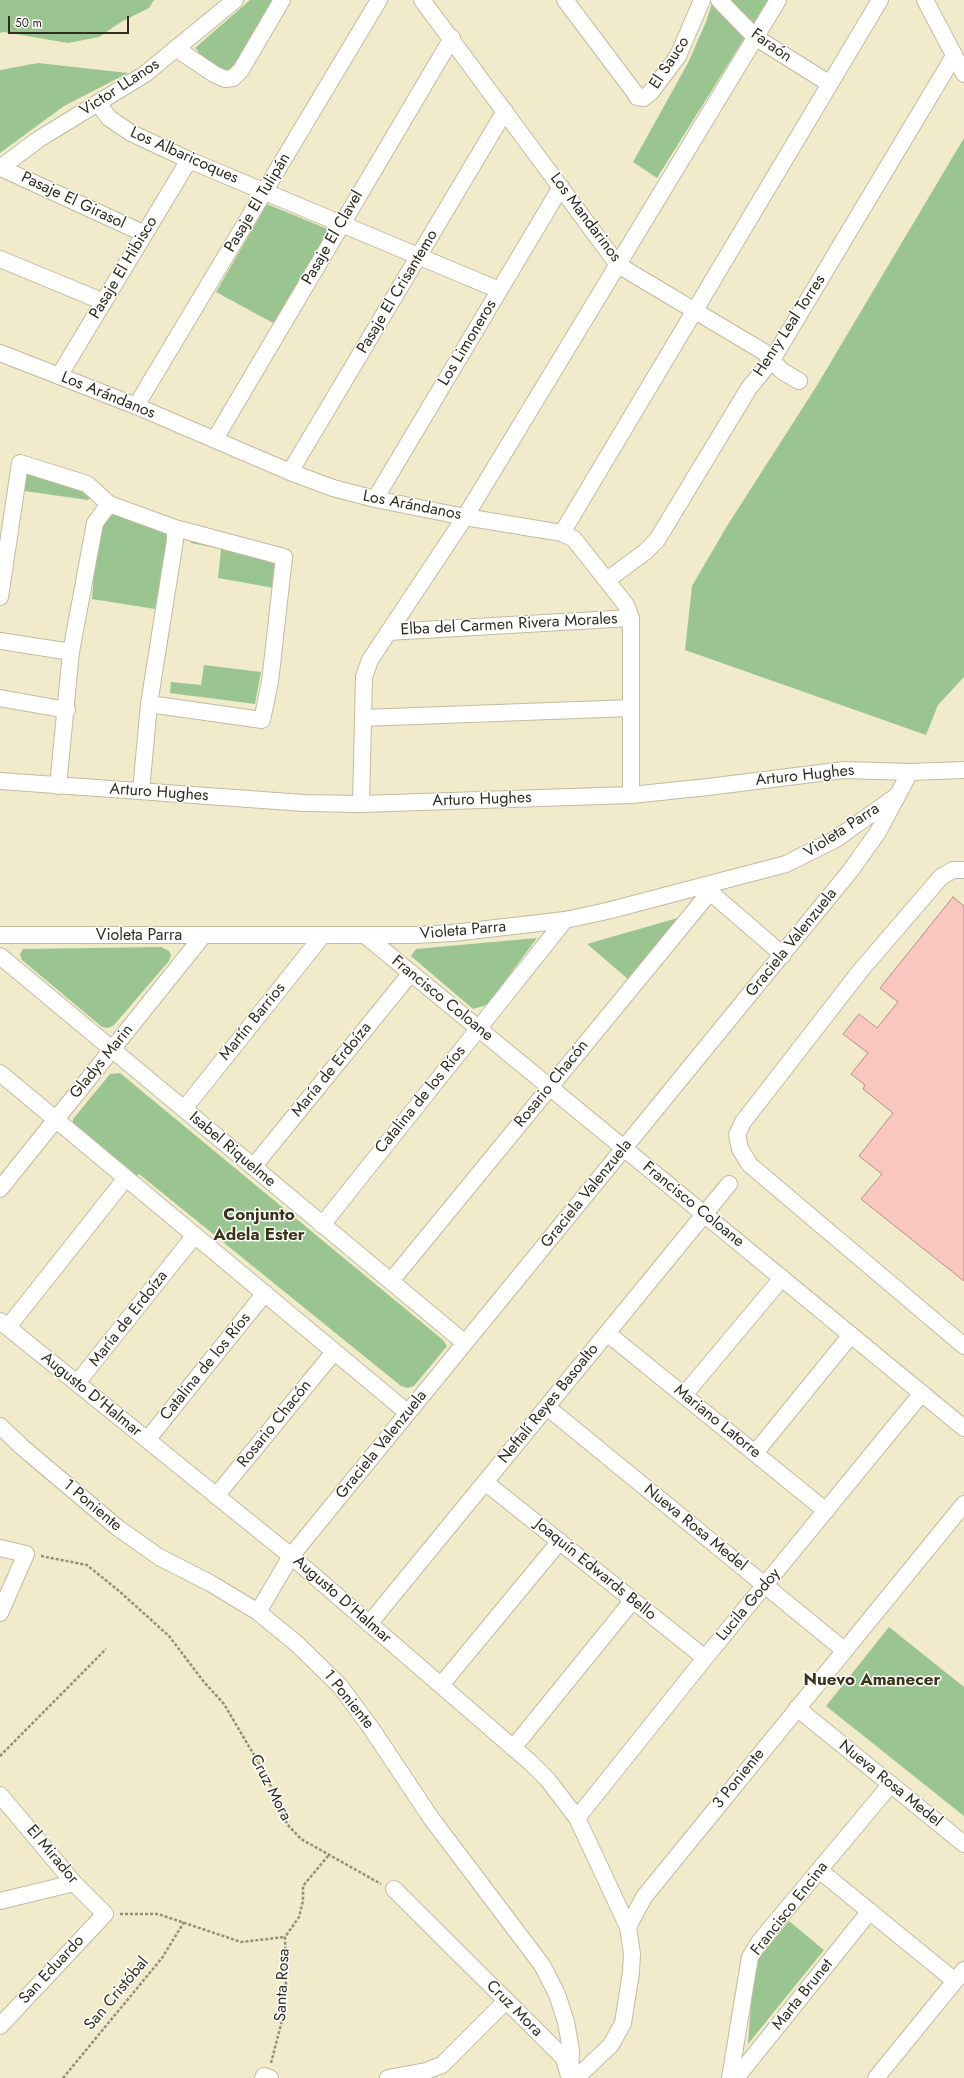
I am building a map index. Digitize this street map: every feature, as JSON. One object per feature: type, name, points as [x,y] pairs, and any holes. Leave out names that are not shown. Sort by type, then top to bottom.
[{"type":"street","name":"Victor LLanos","points":[[0,168],[39,138],[145,74],[235,0]]},
{"type":"street","points":[[177,49],[214,74],[225,79],[233,78],[241,70],[282,0]]},
{"type":"street","name":"Pasaje El Tulipán","points":[[136,406],[379,0]]},
{"type":"street","name":"Los Mandarinos","points":[[422,0],[452,38],[618,265],[764,352],[782,371],[799,381]]},
{"type":"street","name":"El Sauco","points":[[565,0],[635,94],[640,98],[644,98],[651,92],[678,56],[702,0]]},
{"type":"street","name":"Faraón","points":[[719,0],[755,37],[830,84]]},
{"type":"street","points":[[361,804],[365,671],[370,660],[465,517],[778,0]]},
{"type":"street","points":[[562,533],[880,0]]},
{"type":"street","points":[[925,0],[964,74]]},
{"type":"street","name":"Pasaje El Clavel","points":[[215,439],[452,38]]},
{"type":"street","name":"Henry Leal Torres","points":[[607,580],[645,552],[657,540],[749,388],[772,360],[954,56]]},
{"type":"street","name":"Los Albaricoques","points":[[98,103],[104,112],[120,127],[189,160],[500,290]]},
{"type":"street","name":"Pasaje El Crisantemo","points":[[290,472],[505,111]]},
{"type":"street","name":"Pasaje El Hibisco","points":[[59,376],[189,160]]},
{"type":"street","name":"Pasaje El Girasol","points":[[0,168],[145,234]]},
{"type":"street","name":"Los Limoneros","points":[[375,499],[561,187]]},
{"type":"street","points":[[0,259],[104,302]]},
{"type":"street","name":"Los Arándanos","points":[[0,353],[136,406],[290,472],[333,488],[375,499],[465,517],[562,533],[578,543],[626,605],[631,618],[631,795]]},
{"type":"street","points":[[0,597],[20,463],[87,484],[109,504],[175,528],[284,557],[270,682],[262,720],[149,704]]},
{"type":"street","points":[[58,786],[67,710],[71,652],[95,523],[109,504]]},
{"type":"street","points":[[141,791],[149,704],[175,540],[175,528]]},
{"type":"street","name":"Elba del Carmen Rivera Morales","points":[[388,632],[631,618]]},
{"type":"street","points":[[0,641],[71,652]]},
{"type":"street","points":[[0,698],[67,710]]},
{"type":"street","points":[[363,718],[631,708]]},
{"type":"street","name":"Arturo Hughes","points":[[0,781],[304,804],[361,804],[631,795],[844,770],[910,772],[964,770]]},
{"type":"street","name":"Graciela Valenzuela","points":[[258,1612],[291,1556],[861,858],[878,832],[910,772]]},
{"type":"street","name":"Violeta Parra","points":[[0,935],[366,936],[453,933],[565,920],[709,889],[770,870],[805,856],[836,839],[898,794]]},
{"type":"street","points":[[964,870],[953,870],[941,877],[861,970],[743,1122],[737,1135],[740,1149],[750,1165],[964,1346]]},
{"type":"street","points":[[709,889],[783,955]]},
{"type":"street","name":"Rosario Chacón","points":[[390,1281],[550,1087],[709,889]]},
{"type":"street","name":"Catalina de los Ríos","points":[[322,1224],[565,920]]},
{"type":"street","name":"Gladys Marin","points":[[0,1189],[203,936]]},
{"type":"street","name":"Martín Barrios","points":[[184,1109],[322,936]]},
{"type":"street","name":"Francisco Coloane","points":[[366,936],[964,1428]]},
{"type":"street","name":"Isabel Riquelme","points":[[0,956],[465,1343]]},
{"type":"street","name":"María de Erdoíza","points":[[253,1167],[411,973]]},
{"type":"street","points":[[0,1073],[408,1413]]},
{"type":"street","points":[[4,1324],[126,1178]]},
{"type":"street","name":"Neftalí Reyes Basoalto","points":[[369,1624],[729,1184]]},
{"type":"street","name":"María de Erdoíza","points":[[78,1383],[195,1236]]},
{"type":"street","points":[[684,1395],[782,1278]]},
{"type":"street","name":"Catalina de los Ríos","points":[[147,1440],[265,1294]]},
{"type":"street","name":"Augusto D'Halmar","points":[[4,1324],[291,1556],[441,1685],[548,1780],[577,1818],[628,1927]]},
{"type":"street","name":"Mariano Latorre","points":[[607,1333],[826,1511]]},
{"type":"street","points":[[755,1453],[851,1335]]},
{"type":"street","name":"Rosario Chacón","points":[[216,1496],[334,1352]]},
{"type":"street","name":"Lucila Godoy","points":[[577,1818],[705,1658],[922,1393]]},
{"type":"street","name":"Nueva Rosa Medel","points":[[547,1406],[844,1650]]},
{"type":"street","name":"1 Poniente","points":[[0,1426],[22,1447],[138,1543],[159,1557],[210,1583],[258,1612],[298,1644],[344,1691],[371,1728],[431,1818],[542,1965],[557,1994],[566,2022],[571,2050],[570,2078]]},
{"type":"street","name":"Joaquín Edwards Bello","points":[[486,1482],[705,1658]]},
{"type":"street","name":"3 Poniente","points":[[628,1927],[638,1906],[650,1888],[964,1504]]},
{"type":"street","points":[[441,1685],[560,1541]]},
{"type":"street","points":[[0,1548],[26,1554],[0,1613]]},
{"type":"street","points":[[513,1748],[633,1600]]},
{"type":"street","name":"Nueva Rosa Medel","points":[[797,1708],[964,1844]]},
{"type":"street","name":"Francisco Encina","points":[[730,2078],[750,1957],[760,1941],[891,1784]]},
{"type":"street","name":"El Mirador","points":[[0,1795],[74,1883],[105,1914]]},
{"type":"street","points":[[819,1870],[870,1911],[960,1975],[876,2078]]},
{"type":"street","points":[[0,1901],[74,1883]]},
{"type":"street","name":"Cruz Mora","points":[[394,1889],[564,2058],[570,2078]]},
{"type":"street","name":"Marta Brunet","points":[[736,2078],[870,1911]]},
{"type":"street","name":"San Eduardo","points":[[0,2026],[105,1914]]},
{"type":"street","points":[[576,2078],[611,2045],[623,2023],[631,1972],[632,1954],[628,1927]]},
{"type":"street","points":[[388,2078],[426,2071],[442,2066],[506,2001]]},
{"type":"path","name":"Cruz Mora","points":[[26,1554],[87,1565],[119,1591],[169,1636],[204,1682],[224,1704],[264,1772],[278,1800],[287,1824],[301,1839],[328,1856],[371,1880],[394,1889]]},
{"type":"path","points":[[0,1756],[106,1649]]},
{"type":"path","name":"Santa Rosa","points":[[266,2077],[274,2057],[284,2013],[286,1988],[285,1937],[299,1917],[303,1901],[303,1886],[328,1856]]},
{"type":"path","points":[[105,1914],[158,1914],[241,1942],[285,1937]]},
{"type":"path","name":"San Cristóbal","points":[[63,2078],[162,1958],[184,1922]]},
{"type":"green space","points":[[0,0],[154,0],[149,8],[121,22],[99,37],[68,43],[4,32],[0,33]]},
{"type":"green space","points":[[250,0],[276,0],[235,67],[228,71],[194,58],[199,52],[195,48]]},
{"type":"green space","points":[[713,0],[768,0],[657,178],[633,162],[688,63],[706,22]]},
{"type":"green space","points":[[38,63],[128,73],[64,106],[0,153],[0,70]]},
{"type":"green space","points":[[964,138],[964,677],[938,705],[926,735],[685,650],[692,586],[727,526],[816,387]]},
{"type":"green space","points":[[267,204],[330,230],[275,324],[216,292]]},
{"type":"green space","points":[[19,465],[93,495],[88,500],[17,490]]},
{"type":"green space","points":[[107,511],[165,528],[167,539],[155,609],[92,599],[98,524]]},
{"type":"green space","points":[[187,526],[279,559],[274,588],[218,578],[221,549],[191,543]]},
{"type":"green space","points":[[204,665],[261,672],[255,704],[170,693],[171,682],[201,685]]},
{"type":"green space","points":[[681,917],[628,979],[587,944]]},
{"type":"green space","points":[[537,938],[487,1005],[473,1009],[411,956],[416,949]]},
{"type":"green space","points":[[161,947],[169,951],[171,955],[169,961],[114,1025],[108,1028],[102,1027],[22,960],[20,954],[23,949]]},
{"type":"green space","points":[[120,1073],[443,1340],[447,1346],[414,1386],[408,1388],[401,1386],[139,1174],[134,1178],[73,1130],[73,1119],[110,1074]]},
{"type":"green space","points":[[889,1627],[964,1687],[964,1816],[826,1706]]},
{"type":"green space","points":[[789,1921],[824,1950],[748,2044],[754,1964]]},
{"type":"building","points":[[953,897],[964,906],[964,1281],[861,1199],[882,1174],[859,1156],[893,1113],[863,1089],[865,1085],[851,1074],[868,1053],[843,1034],[859,1014],[877,1028],[898,1002],[880,988]]},
{"type":"district","name":"Conjunto Adela Ester","points":[[259,1226]]},
{"type":"district","name":"Nuevo Amanecer","points":[[872,1681]]}]
